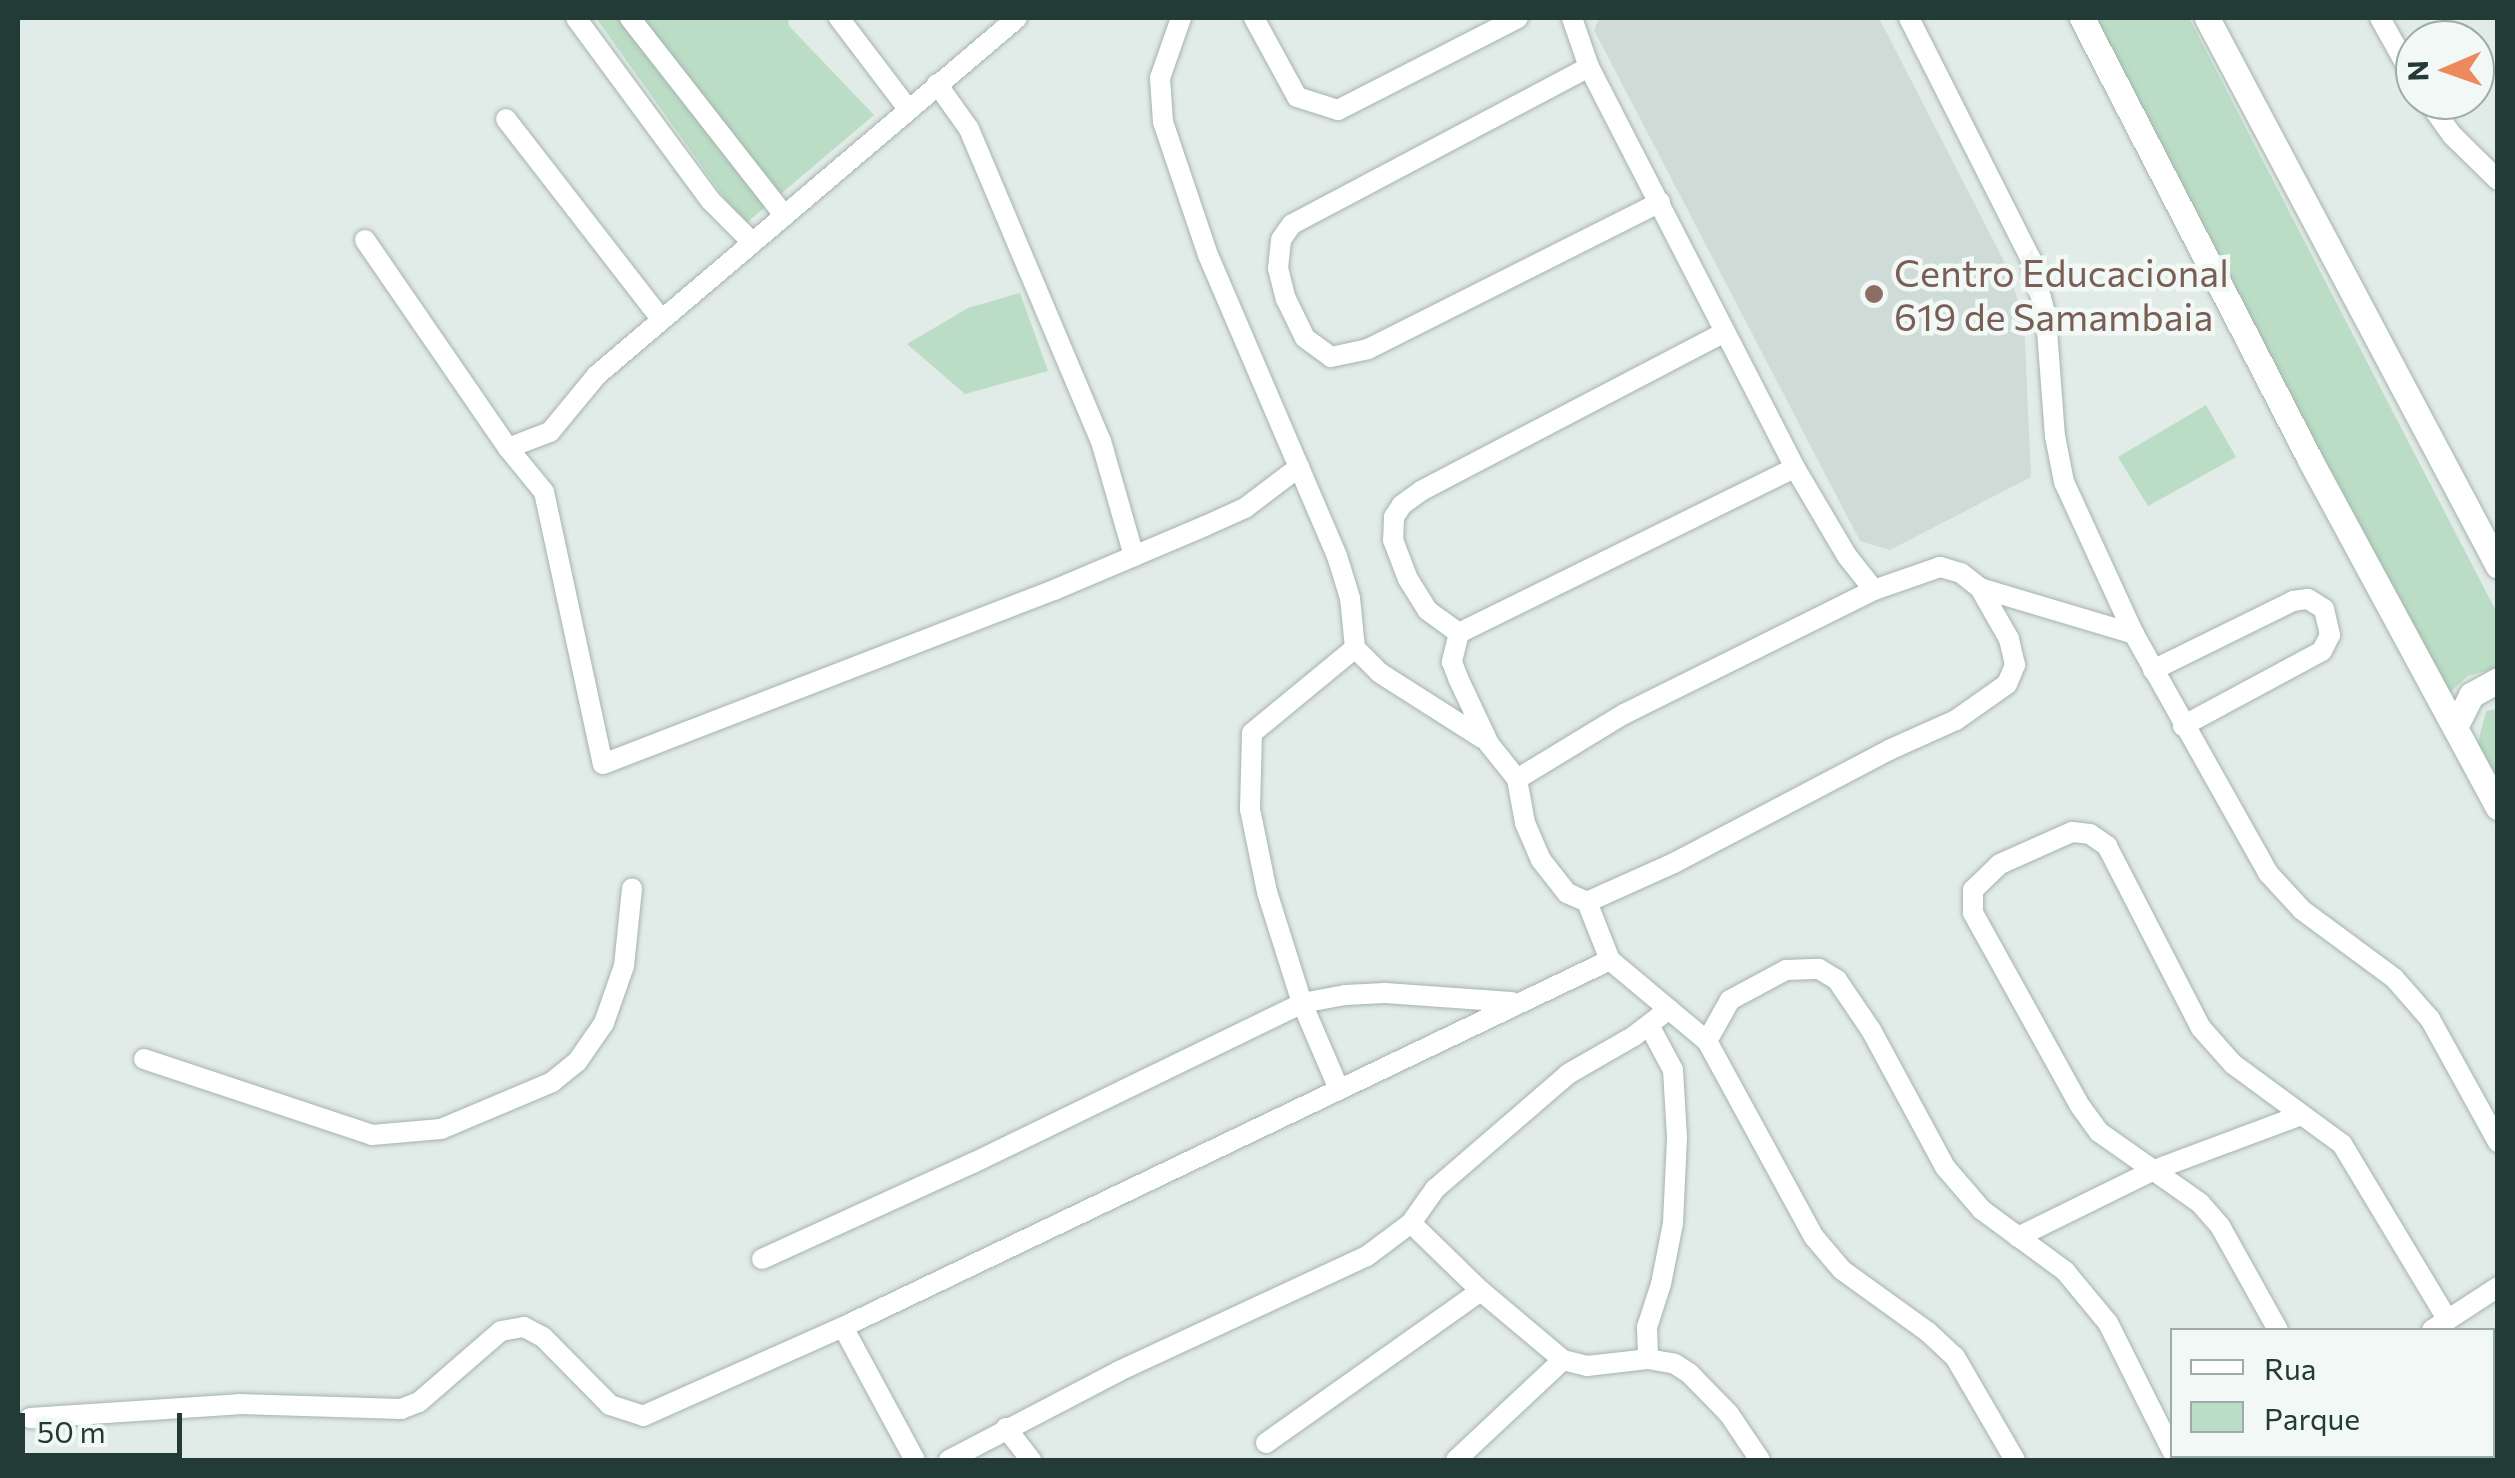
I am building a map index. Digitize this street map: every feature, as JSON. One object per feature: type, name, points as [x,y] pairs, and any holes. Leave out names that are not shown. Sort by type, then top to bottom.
[{"type":"street","points":[[576,18],[711,200],[751,241]]},
{"type":"street","points":[[630,18],[783,214]]},
{"type":"street","points":[[839,18],[908,109]]},
{"type":"street","points":[[508,448],[550,432],[597,376],[1017,18]]},
{"type":"street","points":[[1181,18],[1160,78],[1163,122],[1208,254],[1337,556],[1350,598],[1355,648],[1365,662],[1489,744]]},
{"type":"street","points":[[1254,18],[1297,97],[1338,110],[1518,18]]},
{"type":"street","points":[[1572,18],[1588,67],[1794,468],[1847,556],[1874,590]]},
{"type":"street","points":[[1909,18],[2031,260],[2046,317],[2055,436],[2064,482],[2134,634],[2268,873],[2302,910],[2394,978],[2430,1019],[2498,1142]]},
{"type":"street","points":[[2082,18],[2309,458],[2498,808]]},
{"type":"street","points":[[2207,18],[2495,556]]},
{"type":"street","points":[[2380,18],[2395,45]]},
{"type":"street","points":[[1588,67],[1292,224],[1281,240],[1278,268],[1305,338],[1332,358],[1368,348],[1660,202]]},
{"type":"street","points":[[937,84],[970,129],[1102,441],[1134,556]]},
{"type":"street","points":[[506,118],[661,320]]},
{"type":"street","points":[[2442,120],[2498,180]]},
{"type":"street","points":[[366,240],[508,448],[544,492],[603,764],[1134,556],[1244,508],[1279,486],[1299,467]]},
{"type":"street","points":[[1459,633],[1427,610],[1408,579],[1393,540],[1396,511],[1421,491],[1725,332]]},
{"type":"street","points":[[1459,633],[1794,468]]},
{"type":"street","points":[[1517,779],[1624,714],[1874,590],[1940,568],[1961,573],[1980,588],[2009,638],[2015,665],[2007,684],[1956,720],[1889,750],[1674,863],[1587,902]]},
{"type":"street","points":[[1980,588],[2134,634]]},
{"type":"street","points":[[2153,670],[2293,601],[2308,599],[2324,610],[2330,635],[2322,651],[2183,726]]},
{"type":"street","points":[[1459,633],[1452,662],[1489,744],[1517,779],[1525,823],[1541,860],[1567,893],[1587,902],[1610,960],[1707,1040],[1814,1237],[1842,1270],[1928,1332],[1954,1358],[2015,1460]]},
{"type":"street","points":[[1338,1088],[1302,1003],[1266,892],[1250,809],[1252,733],[1355,648]]},
{"type":"street","points":[[2456,725],[2470,695],[2498,680]]},
{"type":"street","points":[[2277,1328],[2220,1226],[2200,1203],[2099,1132],[2080,1106],[1973,913],[1973,890],[2000,864],[2057,837],[2080,832],[2107,846],[2202,1028],[2233,1064],[2342,1144],[2439,1325],[2498,1288]]},
{"type":"street","points":[[144,1060],[372,1135],[440,1130],[552,1082],[577,1062],[604,1023],[624,966],[632,888]]},
{"type":"street","points":[[30,1418],[239,1404],[401,1409],[418,1402],[511,1327],[534,1330],[610,1406],[636,1418],[843,1327],[1610,960]]},
{"type":"street","points":[[1707,1040],[1730,1000],[1786,970],[1819,969],[1838,980],[1872,1030],[1946,1167],[1982,1210],[2066,1272],[2108,1323],[2170,1446]]},
{"type":"street","points":[[762,1259],[973,1163],[1302,1003],[1345,994],[1386,993],[1519,1003]]},
{"type":"street","points":[[950,1460],[1006,1428],[1367,1256],[1411,1223],[1434,1189],[1568,1074],[1669,1008]]},
{"type":"street","points":[[1648,1360],[1647,1327],[1661,1284],[1672,1223],[1677,1138],[1672,1070],[1649,1024]]},
{"type":"street","points":[[2018,1237],[2154,1170],[2302,1115]]},
{"type":"street","points":[[1411,1223],[1481,1291],[1563,1360],[1586,1366],[1648,1360],[1676,1364],[1729,1414],[1760,1460]]},
{"type":"street","points":[[1266,1443],[1481,1291]]},
{"type":"street","points":[[843,1327],[916,1460]]},
{"type":"street","points":[[1456,1460],[1563,1360]]},
{"type":"street","points":[[1006,1428],[1031,1460]]},
{"type":"shaded area","name":"Centro Educacional 619 de Samambaia","points":[[1599,18],[1879,18],[2007,267],[2024,320],[2031,477],[1890,550],[1860,541],[1594,30]]},
{"type":"green space","points":[[596,18],[788,18],[789,26],[874,115],[744,225]]},
{"type":"green space","points":[[2087,18],[2189,18],[2497,613],[2497,668],[2468,676],[2446,696]]},
{"type":"green space","points":[[1020,293],[1048,371],[965,394],[907,344],[968,308]]},
{"type":"green space","points":[[2206,405],[2236,457],[2148,506],[2118,457]]},
{"type":"green space","points":[[2497,709],[2497,804],[2474,758],[2486,711]]},
{"type":"place","name":"Centro Educacional 619 de Samambaia","points":[[1874,294]]}]
